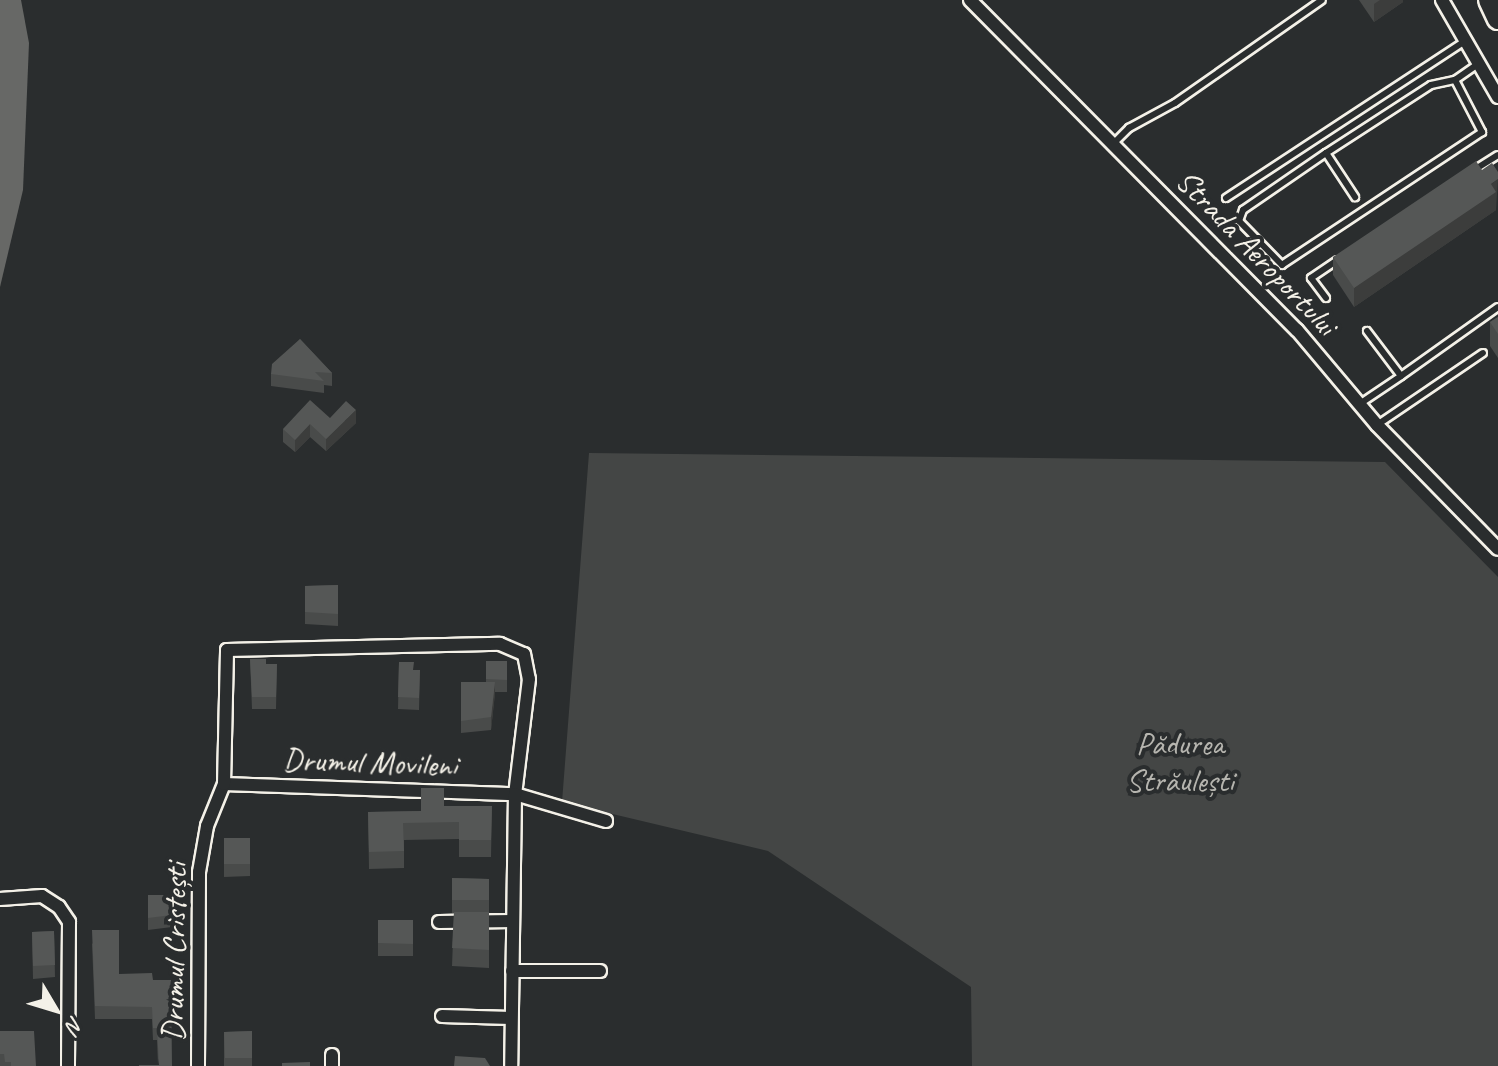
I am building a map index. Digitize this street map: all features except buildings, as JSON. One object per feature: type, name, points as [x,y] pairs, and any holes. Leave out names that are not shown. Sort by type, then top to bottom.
[{"type":"main road","points":[[1489,0],[1498,19]]},
{"type":"street","name":"Strada Aeroportului","points":[[970,0],[1297,330],[1377,425],[1498,549]]},
{"type":"street","points":[[1442,0],[1498,97]]},
{"type":"street","name":"Drumul Cristești","points":[[198,1066],[199,872],[207,826],[224,784],[227,650],[485,644],[515,648],[524,654],[529,679],[515,794]]},
{"type":"street","name":"Drumul Movileni","points":[[224,784],[515,794],[606,821]]},
{"type":"street","points":[[511,1066],[515,794]]},
{"type":"street","points":[[0,899],[42,896],[69,922],[68,1066]]},
{"type":"street","points":[[439,922],[513,921]]},
{"type":"street","points":[[512,971],[600,971]]},
{"type":"street","points":[[442,1016],[511,1018]]},
{"type":"lane","points":[[1113,144],[1129,128],[1175,103],[1322,0]]},
{"type":"lane","points":[[1226,198],[1465,41]]},
{"type":"lane","points":[[1455,80],[1482,132],[1282,265],[1276,264],[1239,221],[1243,210],[1326,153],[1431,85],[1455,80],[1479,64]]},
{"type":"lane","points":[[1326,153],[1355,197]]},
{"type":"lane","points":[[1471,172],[1498,155]]},
{"type":"lane","points":[[1326,298],[1311,278],[1351,251]]},
{"type":"lane","points":[[1361,403],[1498,307]]},
{"type":"lane","points":[[1367,331],[1401,376]]},
{"type":"lane","points":[[1377,425],[1483,353]]},
{"type":"green space","name":"Pădurea Străulești","points":[[589,453],[1385,462],[1498,577],[1498,1066],[972,1066],[971,987],[768,851],[562,802]]},
{"type":"shaded area","points":[[0,0],[21,0],[29,43],[23,190],[0,287]]}]
